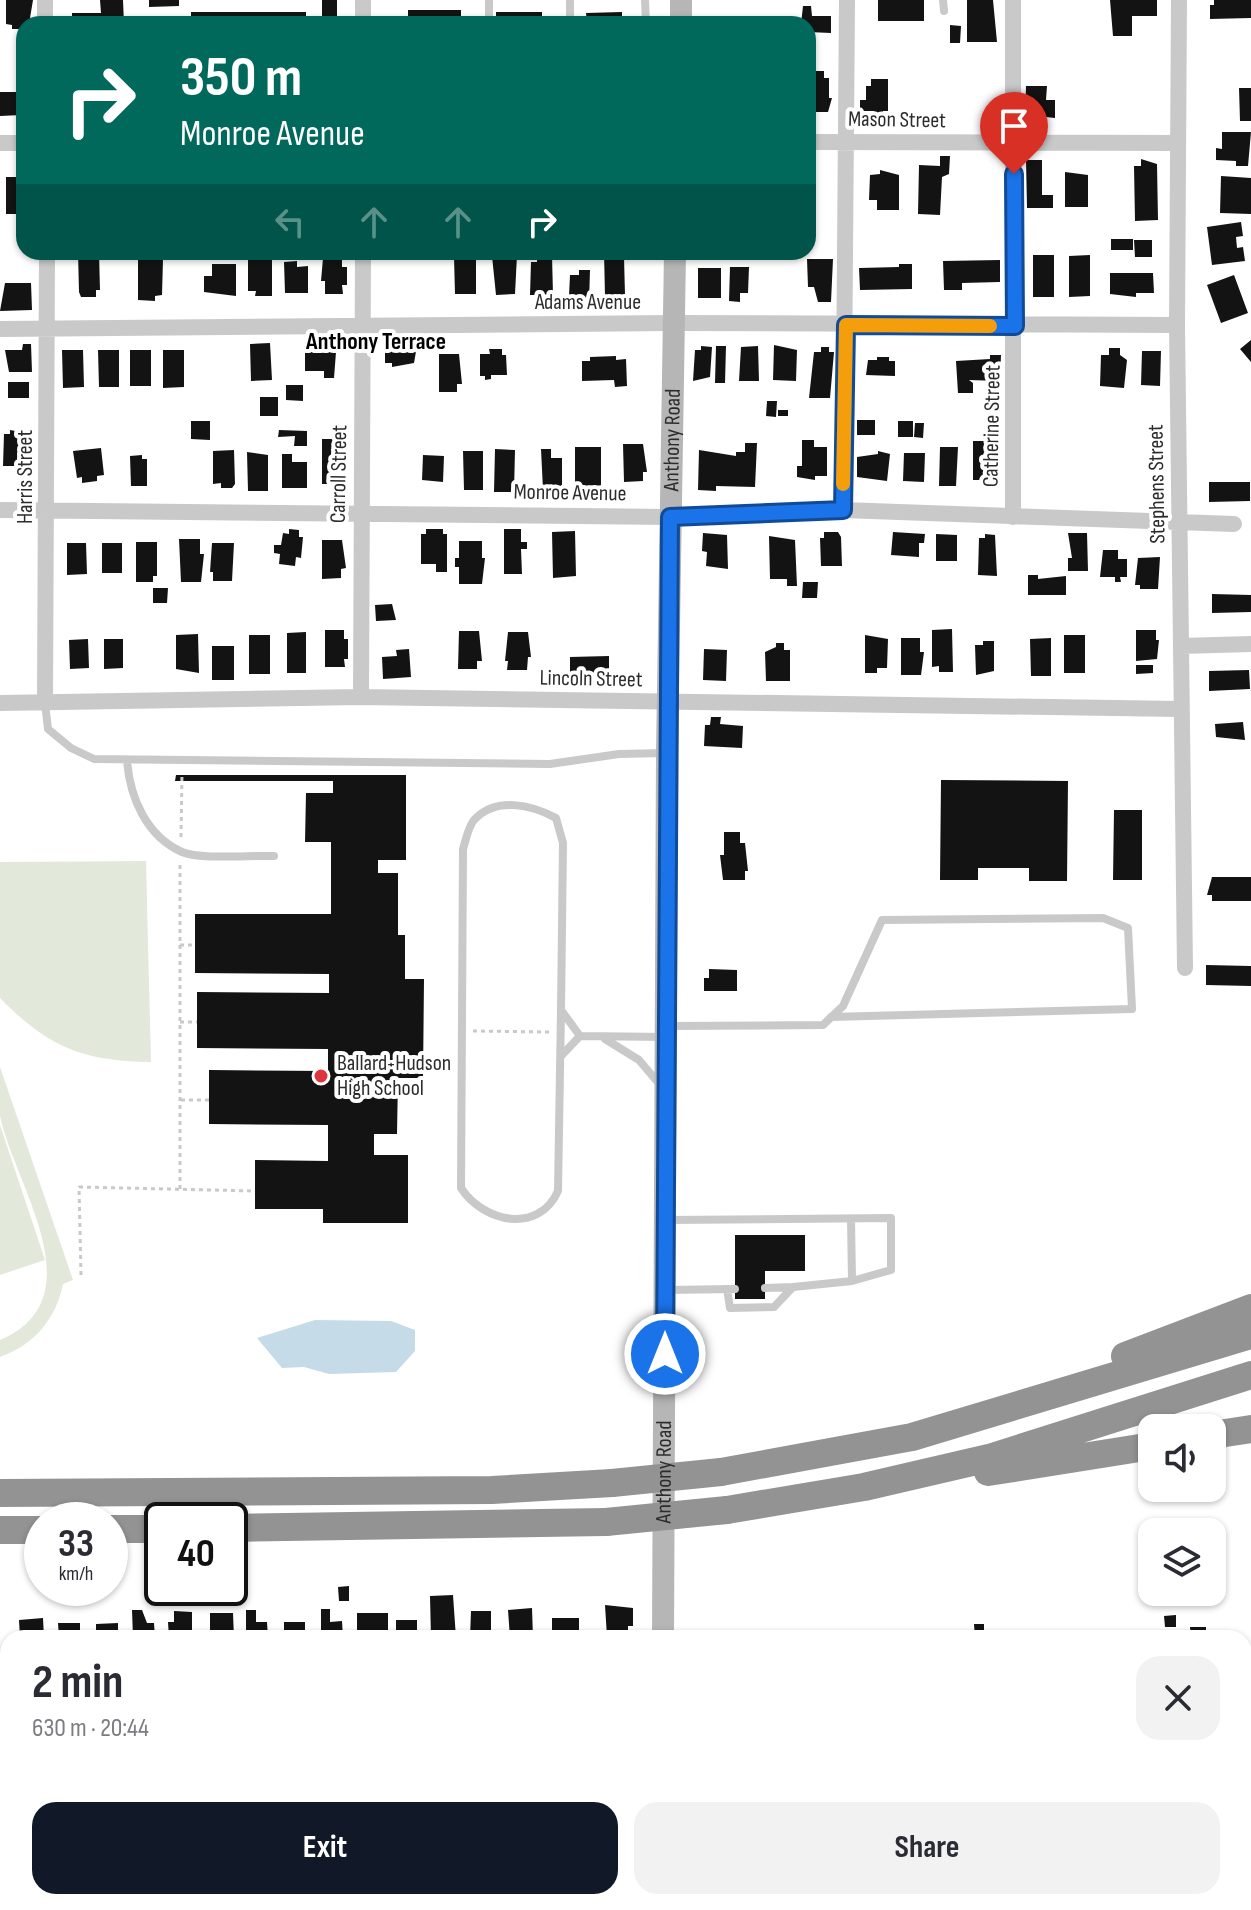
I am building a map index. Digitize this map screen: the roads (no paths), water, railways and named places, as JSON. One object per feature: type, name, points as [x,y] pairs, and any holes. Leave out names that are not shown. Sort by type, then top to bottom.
[{"type":"highway","points":[[966,1423],[1105,1364],[1251,1308]]},
{"type":"highway","points":[[2,1493],[492,1490],[612,1483],[721,1472],[869,1446],[966,1423],[1251,1335]]},
{"type":"highway","points":[[248,1528],[606,1522],[727,1510],[900,1479],[1018,1449],[1251,1375]]},
{"type":"highway","points":[[1226,1433],[1251,1429]]},
{"type":"highway","points":[[900,1479],[998,1472],[1138,1448]]},
{"type":"highway","points":[[0,1530],[24,1530]]},
{"type":"street","points":[[843,510],[847,0]]},
{"type":"street","name":"Catherine Street","points":[[1013,0],[1013,517]]},
{"type":"street","name":"Stephens Street","points":[[1179,0],[1177,325],[1185,968]]},
{"type":"street","name":"Mason Street","points":[[816,142],[1178,143]]},
{"type":"street","name":"Harris Street","points":[[45,703],[47,260]]},
{"type":"street","name":"Carroll Street","points":[[361,697],[363,260]]},
{"type":"street","name":"Anthony Road","points":[[663,1630],[667,753],[675,260]]},
{"type":"street","name":"Adams Avenue","points":[[0,329],[672,323],[1177,325]]},
{"type":"street","name":"Monroe Avenue","points":[[0,510],[361,511],[670,517],[843,510],[1234,524]]},
{"type":"street","points":[[1181,646],[1251,644]]},
{"type":"street","name":"Lincoln Street","points":[[0,703],[361,697],[1180,709]]},
{"type":"lane","points":[[943,0],[944,11]]},
{"type":"lane","points":[[45,703],[48,729],[71,748],[94,759],[550,764],[619,754],[667,753]]},
{"type":"lane","points":[[127,761],[129,784],[146,821],[161,839],[181,851],[274,856]]},
{"type":"lane","points":[[504,805],[538,808],[556,818],[563,858],[561,1010],[561,1172],[551,1208],[528,1219],[488,1214],[472,1206],[461,1188],[461,1031],[463,849],[472,822],[488,809],[504,805]]},
{"type":"lane","points":[[561,1056],[580,1036],[823,1025],[831,1017],[843,1006],[882,920],[1103,918],[1128,928],[1132,1009],[831,1017]]},
{"type":"lane","points":[[561,1010],[580,1036]]},
{"type":"lane","points":[[600,1036],[639,1060],[666,1092]]},
{"type":"lane","points":[[666,1220],[891,1218],[891,1270],[852,1281],[765,1288]]},
{"type":"lane","points":[[851,1219],[852,1281]]},
{"type":"lane","points":[[665,1290],[731,1289],[730,1308],[774,1307],[793,1287]]},
{"type":"water","points":[[315,1320],[391,1321],[415,1330],[415,1351],[396,1372],[329,1374],[304,1367],[282,1368],[257,1338]]},
{"type":"place","name":"Ballard-Hudson High School","points":[[321,1076]]},
{"type":"district","name":"Anthony Terrace","points":[[376,341]]}]
